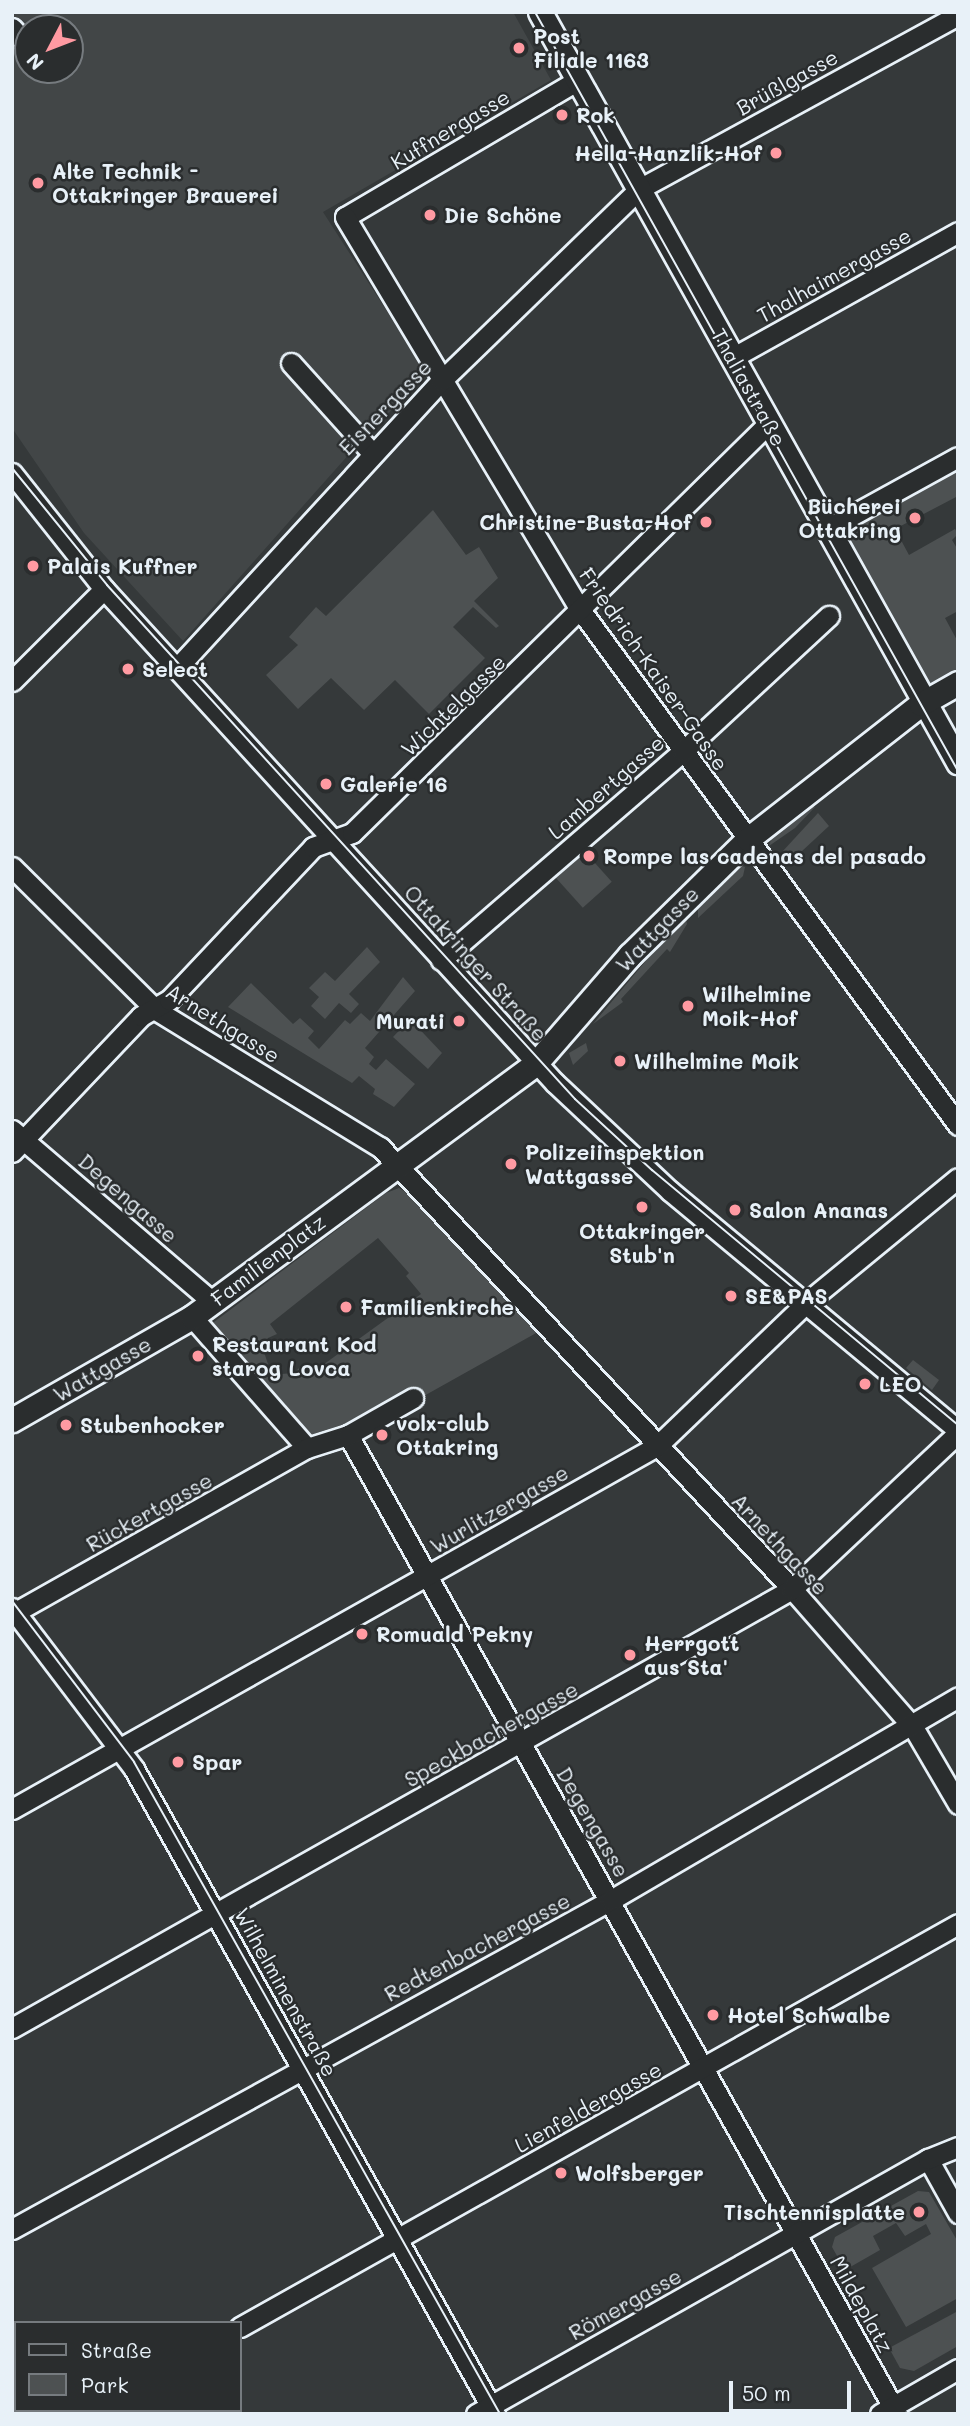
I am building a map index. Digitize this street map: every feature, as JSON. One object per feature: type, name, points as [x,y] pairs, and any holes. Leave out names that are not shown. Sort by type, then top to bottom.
[{"type":"main road","name":"Thaliastraße","points":[[547,15],[578,80],[958,762]]},
{"type":"main road","name":"Wattgasse","points":[[397,1164],[536,1063],[630,955],[748,839],[924,701],[958,683]]},
{"type":"main road","name":"Familienplatz","points":[[192,1317],[397,1164]]},
{"type":"main road","name":"Wattgasse","points":[[12,1420],[192,1317]]},
{"type":"street","name":"Brüßlgasse","points":[[639,189],[956,20]]},
{"type":"street","name":"Kuffnergasse","points":[[345,217],[578,80]]},
{"type":"street","name":"Eisnergasse","points":[[177,668],[442,380],[639,189]]},
{"type":"street","name":"Friedrich-Kaiser-Gasse","points":[[345,217],[579,608],[958,1125]]},
{"type":"street","name":"Thalhaimergasse","points":[[732,358],[958,232]]},
{"type":"street","points":[[291,363],[372,453]]},
{"type":"street","name":"Wichtelgasse","points":[[16,1141],[141,1016],[156,1010],[313,847],[352,833],[524,668],[579,608],[769,423]]},
{"type":"street","points":[[827,529],[958,457]]},
{"type":"street","name":"Ottakringer Straße","points":[[12,473],[104,589],[536,1063],[670,1191],[807,1302],[958,1432]]},
{"type":"street","points":[[12,681],[104,589]]},
{"type":"street","name":"Lambertgasse","points":[[442,960],[683,751],[829,616]]},
{"type":"street","name":"Arnethgasse","points":[[12,867],[156,1010],[380,1147],[552,1328],[657,1446],[792,1589],[913,1727],[958,1804]]},
{"type":"street","name":"Degengasse","points":[[16,1141],[214,1302]]},
{"type":"street","name":"Wurlitzergasse","points":[[12,1809],[657,1446],[807,1302],[958,1178]]},
{"type":"street","name":"Familienplatz","points":[[192,1317],[307,1448]]},
{"type":"street","points":[[307,1448],[348,1435],[413,1398]]},
{"type":"street","name":"Speckbachergasse","points":[[12,2028],[792,1589],[958,1432]]},
{"type":"street","name":"Degengasse","points":[[348,1435],[797,2233]]},
{"type":"street","name":"Rückertgasse","points":[[13,1611],[307,1448]]},
{"type":"street","name":"Wilhelminenstraße","points":[[13,1611],[121,1748],[397,2238],[487,2411]]},
{"type":"street","name":"Redtenbachergasse","points":[[12,2229],[302,2067],[611,1900],[913,1727],[958,1697]]},
{"type":"street","name":"Lienfeldergasse","points":[[242,2326],[704,2069],[958,1924]]},
{"type":"street","points":[[797,2233],[928,2159],[958,2147]]},
{"type":"street","points":[[928,2159],[958,2213]]},
{"type":"street","name":"Römergasse","points":[[487,2411],[797,2233]]},
{"type":"street","name":"Mildeplatz","points":[[797,2233],[890,2411],[958,2370]]},
{"type":"shaded area","points":[[14,12],[513,12],[551,80],[323,212],[428,375],[367,434],[183,641],[84,533],[12,428]]},
{"type":"green space","points":[[958,457],[958,496],[895,529],[909,555],[955,529],[958,534],[952,540],[958,550],[958,611],[945,618],[958,642],[958,683],[924,701],[827,529]]},
{"type":"green space","points":[[433,510],[466,555],[479,547],[498,578],[474,601],[499,626],[496,628],[473,607],[453,627],[485,658],[429,714],[395,680],[364,710],[331,678],[298,709],[266,675],[298,645],[289,637],[316,607],[326,616]]},
{"type":"green space","points":[[809,805],[815,807],[795,828],[769,846],[773,833]]},
{"type":"green space","points":[[818,813],[829,826],[787,865],[782,852]]},
{"type":"green space","points":[[585,852],[612,882],[583,908],[556,878]]},
{"type":"green space","points":[[737,864],[745,867],[743,876],[698,918],[698,902]]},
{"type":"green space","points":[[685,914],[687,924],[670,952],[667,949],[621,999],[623,1002],[593,1024]]},
{"type":"green space","points":[[367,947],[380,962],[349,994],[359,1004],[351,1013],[339,1003],[325,1019],[311,1006],[319,997],[309,988],[325,972],[335,981]]},
{"type":"green space","points":[[403,977],[415,991],[365,1048],[374,1057],[369,1064],[376,1070],[386,1059],[415,1084],[394,1107],[373,1094],[375,1089],[359,1076],[352,1083],[228,1007],[251,983],[293,1024],[300,1018],[314,1031],[308,1038],[319,1049],[345,1020],[350,1024],[361,1013],[370,1021]]},
{"type":"green space","points":[[410,1019],[442,1053],[428,1069],[393,1037]]},
{"type":"green space","points":[[586,1043],[588,1051],[573,1065],[569,1053]]},
{"type":"green space","points":[[399,1188],[411,1195],[538,1332],[356,1434],[309,1438],[210,1325],[386,1193]],"holes":[[[378,1238],[409,1273],[406,1276],[421,1294],[309,1375],[301,1366],[294,1373],[281,1374],[269,1367],[264,1352],[268,1338],[277,1334],[270,1324]]]},
{"type":"green space","points":[[913,1360],[939,1380],[932,1390],[906,1368]]},
{"type":"green space","points":[[918,2191],[929,2192],[958,2242],[958,2298],[906,2327],[872,2268],[931,2234],[926,2224],[905,2236],[896,2223],[873,2236],[880,2250],[845,2270],[832,2247],[835,2237]]},
{"type":"green space","points":[[958,2311],[958,2346],[914,2371],[900,2368],[889,2348]]},
{"type":"tram line","points":[[535,12],[958,771]]},
{"type":"tram line","points":[[12,468],[107,585],[575,1099],[652,1170],[958,1425]]},
{"type":"tram line","points":[[12,1601],[134,1762],[500,2414]]},
{"type":"place","name":"Post Filiale 1163","points":[[519,48]]},
{"type":"place","name":"Rok","points":[[562,115]]},
{"type":"place","name":"Hella-Hanzlik-Hof","points":[[776,153]]},
{"type":"place","name":"Alte Technik - Ottakringer Brauerei","points":[[38,183]]},
{"type":"place","name":"Die Schöne","points":[[430,215]]},
{"type":"place","name":"Bücherei Ottakring","points":[[915,518]]},
{"type":"place","name":"Christine-Busta-Hof","points":[[706,522]]},
{"type":"place","name":"Palais Kuffner","points":[[33,566]]},
{"type":"place","name":"Select","points":[[128,669]]},
{"type":"place","name":"Galerie 16","points":[[326,784]]},
{"type":"place","name":"Rompe las cadenas del pasado","points":[[589,856]]},
{"type":"place","name":"Wilhelmine Moik-Hof","points":[[688,1006]]},
{"type":"place","name":"Murati","points":[[459,1021]]},
{"type":"place","name":"Wilhelmine Moik","points":[[620,1061]]},
{"type":"place","name":"Polizeiinspektion Wattgasse","points":[[511,1164]]},
{"type":"place","name":"Ottakringer Stub'n","points":[[642,1207]]},
{"type":"place","name":"Salon Ananas","points":[[735,1210]]},
{"type":"place","name":"SE&PAS","points":[[731,1296]]},
{"type":"place","name":"Familienkirche","points":[[346,1307]]},
{"type":"place","name":"Restaurant Kod starog Lovca","points":[[198,1356]]},
{"type":"place","name":"LEO","points":[[865,1384]]},
{"type":"place","name":"Stubenhocker","points":[[66,1425]]},
{"type":"place","name":"volx-club Ottakring","points":[[382,1435]]},
{"type":"place","name":"Romuald Pekny","points":[[362,1634]]},
{"type":"place","name":"Herrgott aus Sta'","points":[[630,1655]]},
{"type":"place","name":"Spar","points":[[178,1762]]},
{"type":"place","name":"Hotel Schwalbe","points":[[713,2015]]},
{"type":"place","name":"Wolfsberger","points":[[561,2173]]},
{"type":"place","name":"Tischtennisplatte","points":[[919,2212]]}]
